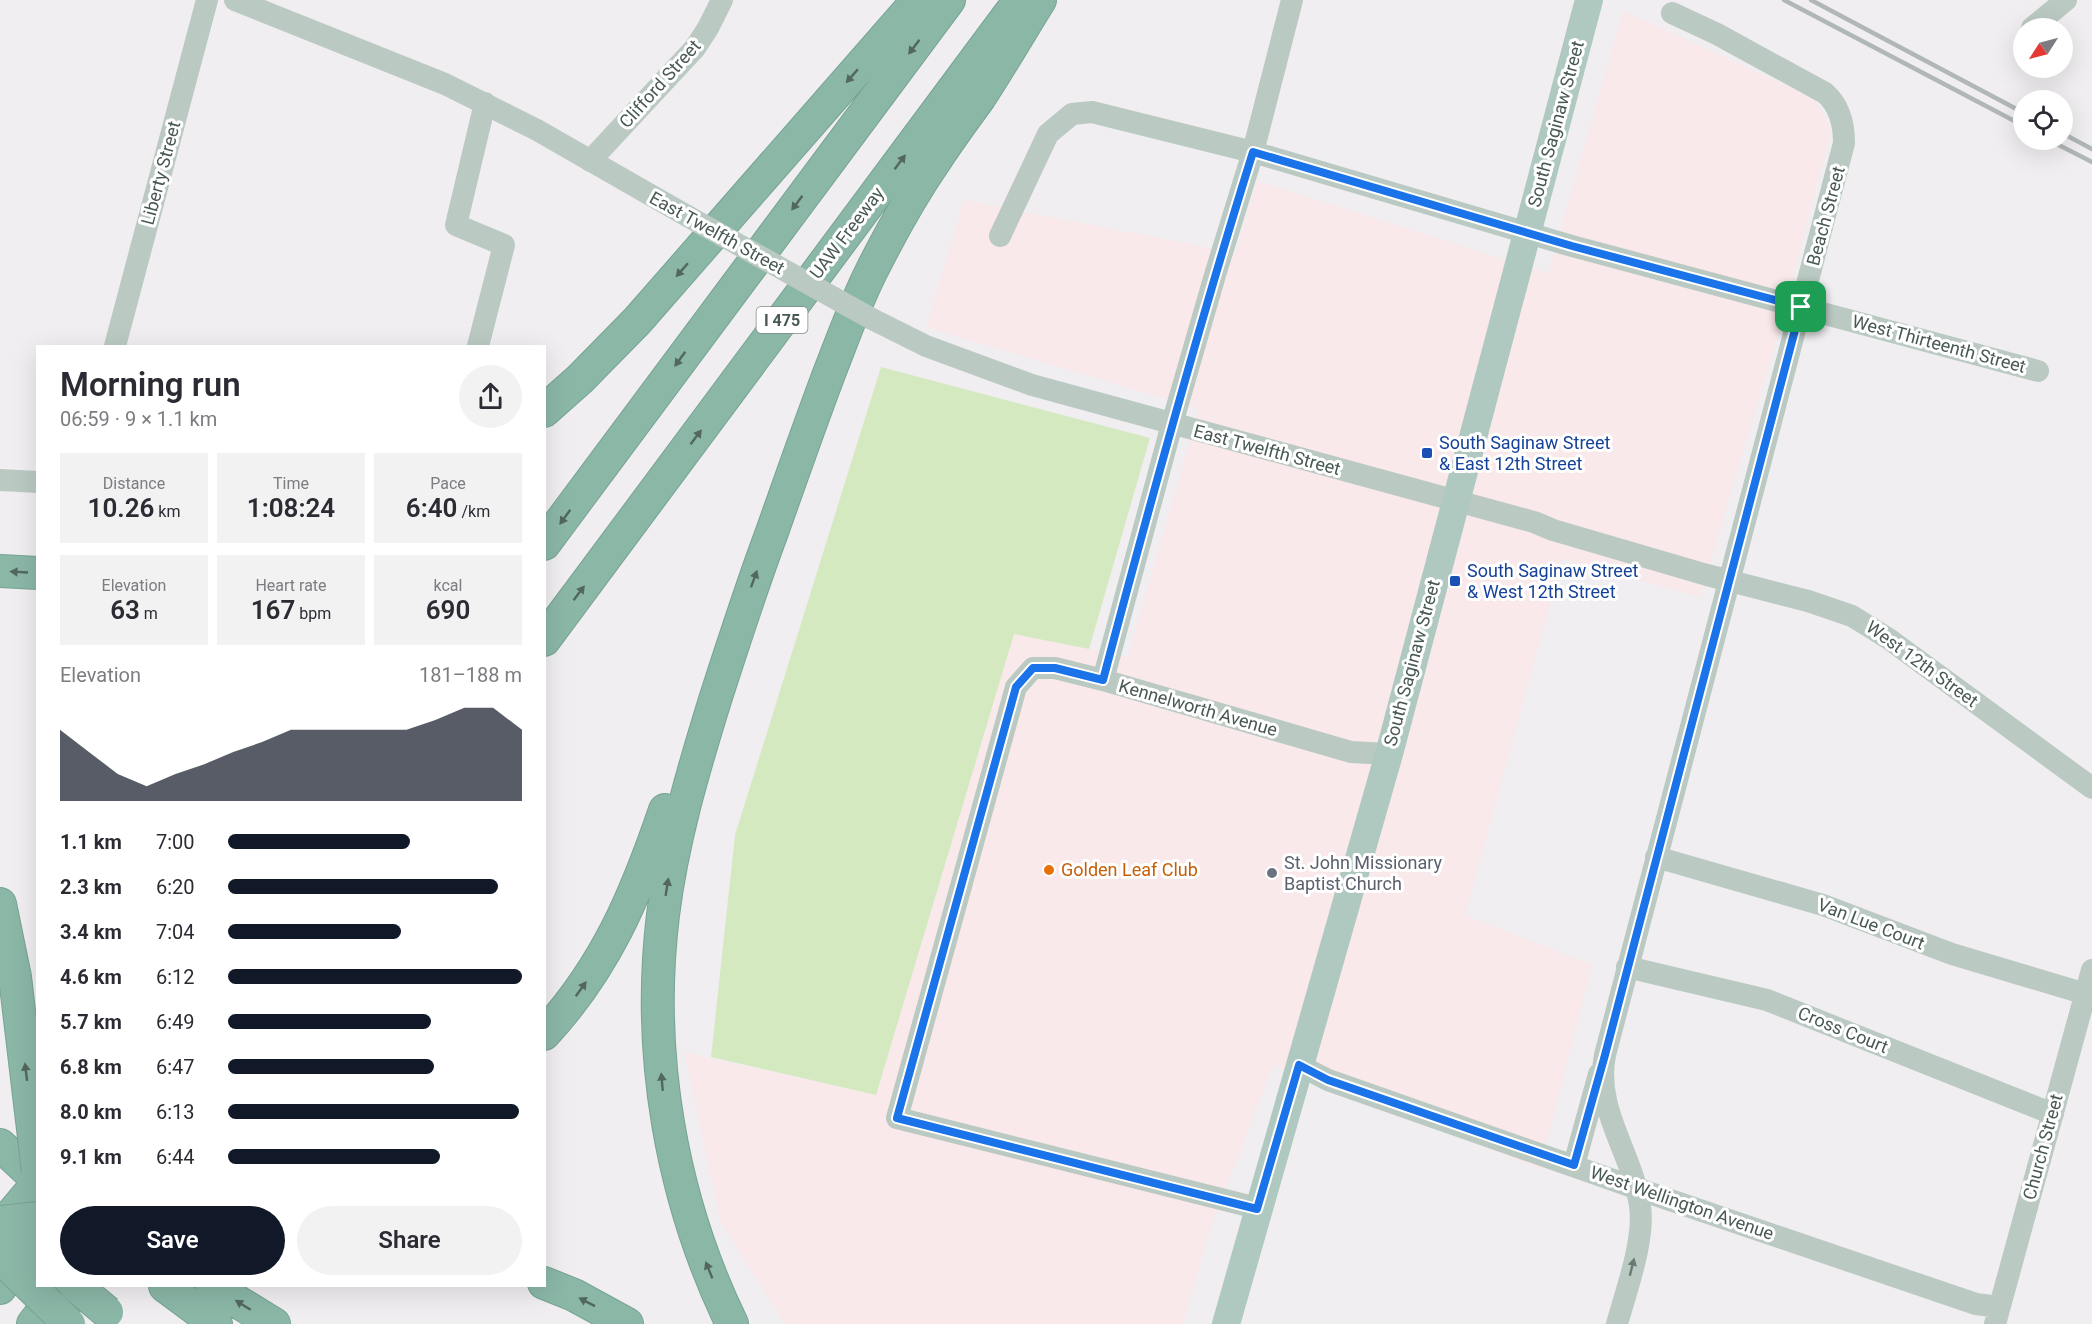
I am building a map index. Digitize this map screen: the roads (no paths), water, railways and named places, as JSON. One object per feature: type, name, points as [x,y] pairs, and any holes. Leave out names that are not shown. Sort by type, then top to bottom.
[{"type":"highway","points":[[546,409],[588,371],[637,321],[918,0]]},
{"type":"highway","points":[[546,541],[949,0]]},
{"type":"highway","name":"UAW Freeway","points":[[546,637],[1020,0]]},
{"type":"highway","points":[[732,1324],[707,1266],[680,1180],[663,1091],[657,1006],[663,916],[678,829],[700,748],[743,612],[838,350],[870,274],[933,162],[980,97],[1040,0]]},
{"type":"highway","points":[[0,571],[36,573]]},
{"type":"highway","points":[[546,1032],[591,976],[627,912],[689,742],[743,612]]},
{"type":"highway","points":[[0,904],[15,977],[23,1154]]},
{"type":"highway","points":[[0,1121],[36,1177]]},
{"type":"highway","points":[[0,1228],[36,1183]]},
{"type":"highway","points":[[0,1222],[36,1218]]},
{"type":"highway","points":[[0,1222],[36,1252]]},
{"type":"highway","points":[[0,1288],[36,1240]]},
{"type":"highway","points":[[0,1252],[36,1248]]},
{"type":"highway","points":[[0,1257],[69,1324]]},
{"type":"highway","points":[[546,1284],[582,1299],[627,1324]]},
{"type":"highway","points":[[51,1287],[56,1324]]},
{"type":"highway","points":[[33,1324],[61,1287]]},
{"type":"highway","points":[[77,1287],[104,1320]]},
{"type":"highway","points":[[63,1324],[86,1287]]},
{"type":"highway","points":[[166,1287],[216,1324]]},
{"type":"highway","points":[[215,1287],[274,1324]]},
{"type":"main road","name":"South Saginaw Street","points":[[1226,1324],[1257,1209],[1389,754],[1589,0]]},
{"type":"street","name":"Liberty Street","points":[[115,345],[207,0]]},
{"type":"street","name":"East Twelfth Street","points":[[235,0],[445,84],[485,103],[872,319],[926,346],[1032,385],[1455,502]]},
{"type":"street","name":"Clifford Street","points":[[590,161],[695,48],[722,0]]},
{"type":"street","points":[[1103,680],[1172,424],[1253,152],[1292,0]]},
{"type":"street","points":[[2045,18],[2066,0]]},
{"type":"street","name":"Beach Street","points":[[1574,1165],[1843,150],[1843,123],[1830,97],[1717,33],[1672,13]]},
{"type":"street","points":[[478,345],[504,245],[456,225],[485,103]]},
{"type":"street","name":"West Thirteenth Street","points":[[1000,236],[1048,134],[1072,114],[1092,112],[1253,152],[1528,232],[2038,371]]},
{"type":"street","points":[[0,480],[36,482]]},
{"type":"street","name":"West 12th Street","points":[[1455,502],[1534,522],[1553,530],[1816,604],[1862,621],[1904,649],[2092,788]]},
{"type":"street","name":"Kennelworth Avenue","points":[[1257,1209],[897,1118],[1016,687],[1033,668],[1055,668],[1351,752],[1389,754]]},
{"type":"street","name":"Van Lue Court","points":[[1656,856],[1823,905],[1938,950],[2086,994]]},
{"type":"street","name":"Cross Court","points":[[1627,966],[1767,1000],[2053,1114]]},
{"type":"street","name":"Church Street","points":[[1997,1315],[2092,970]]},
{"type":"street","name":"Beach Street","points":[[1605,1055],[1603,1077],[1608,1110],[1635,1187],[1641,1213],[1640,1234],[1617,1324]]},
{"type":"street","name":"West Wellington Avenue","points":[[1299,1065],[1328,1080],[1976,1304],[1997,1315]]},
{"type":"railway","points":[[1784,0],[2013,120]]},
{"type":"railway","points":[[1811,0],[2013,107]]},
{"type":"railway","points":[[2073,139],[2092,149]]},
{"type":"railway","points":[[2069,150],[2092,162]]},
{"type":"place","name":"South Saginaw Street & East 12th Street","points":[[1427,453]]},
{"type":"place","name":"South Saginaw Street & West 12th Street","points":[[1455,581]]},
{"type":"place","name":"Golden Leaf Club","points":[[1049,870]]},
{"type":"place","name":"St. John Missionary Baptist Church","points":[[1272,873]]}]
